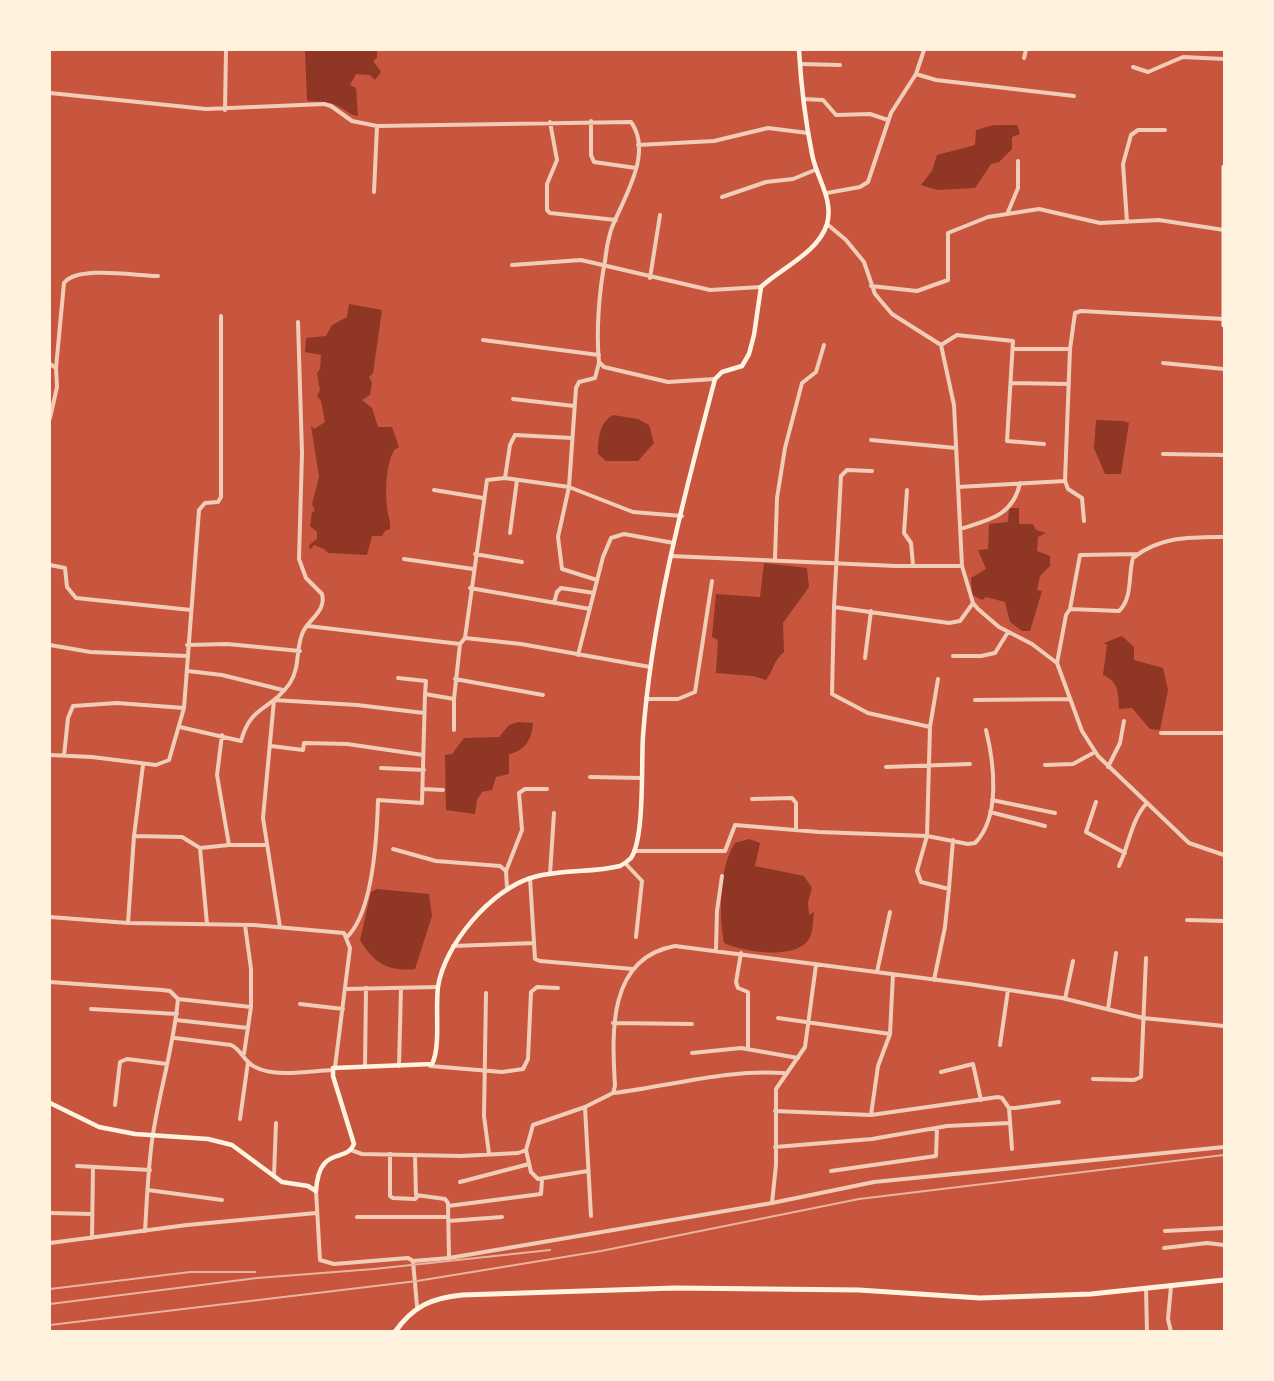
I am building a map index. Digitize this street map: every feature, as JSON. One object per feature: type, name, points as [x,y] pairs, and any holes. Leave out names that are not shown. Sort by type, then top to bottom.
[{"type":"main road","points":[[50,1103],[99,1127],[220,1141],[240,1149],[282,1182],[308,1186],[316,1191],[317,1181],[327,1158],[351,1150],[354,1140],[334,1068],[430,1066],[434,1060],[438,987],[443,967],[453,946],[507,888],[530,878],[550,874],[612,868],[625,863],[634,851],[646,699],[657,613],[715,379],[722,372],[741,366],[749,354],[761,286],[807,251],[827,224],[827,193],[815,170],[802,99],[799,50]]},
{"type":"main road","points":[[1224,167],[1224,325]]},
{"type":"main road","points":[[308,1186],[317,1181]]},
{"type":"main road","points":[[395,1332],[417,1306],[446,1297],[462,1295],[675,1288],[859,1290],[980,1298],[1091,1294],[1224,1280]]},
{"type":"street","points":[[225,110],[226,50]]},
{"type":"street","points":[[827,193],[860,187],[868,182],[888,120],[916,74],[924,50]]},
{"type":"street","points":[[1024,58],[1026,50]]},
{"type":"street","points":[[1133,67],[1148,72],[1183,57],[1224,58]]},
{"type":"street","points":[[800,64],[840,65]]},
{"type":"street","points":[[916,74],[936,80],[1074,96]]},
{"type":"street","points":[[50,93],[225,110],[260,106],[324,104],[331,106],[352,121],[377,126],[632,122],[636,128],[638,145],[636,168],[632,187],[616,220],[604,264],[599,362],[595,378],[577,384],[569,487],[558,537],[561,566],[565,571],[597,580]]},
{"type":"street","points":[[802,99],[823,100],[836,115],[870,114],[888,120]]},
{"type":"street","points":[[591,121],[591,155],[594,162],[636,168]]},
{"type":"street","points":[[550,122],[557,160],[547,184],[547,210],[550,213],[616,220]]},
{"type":"street","points":[[374,192],[377,126]]},
{"type":"street","points":[[638,145],[714,141],[768,128],[808,133]]},
{"type":"street","points":[[1127,222],[1123,164],[1131,135],[1138,130],[1165,130]]},
{"type":"street","points":[[1008,212],[1011,200],[1018,189],[1018,161]]},
{"type":"street","points":[[722,197],[766,182],[793,179],[815,170]]},
{"type":"street","points":[[872,286],[917,291],[948,280],[948,233],[1008,212],[1045,209],[1100,223],[1159,220],[1224,230]]},
{"type":"street","points":[[650,278],[660,215]]},
{"type":"street","points":[[827,224],[846,240],[864,262],[872,286],[892,314],[941,345],[954,405],[962,566],[973,603],[999,627],[1032,644],[1057,663]]},
{"type":"street","points":[[512,265],[581,260],[604,264],[650,278],[722,291],[761,286]]},
{"type":"street","points":[[50,418],[57,387],[56,368],[64,283],[68,278],[89,273],[158,276]]},
{"type":"street","points":[[1083,521],[1082,498],[1068,489],[1065,481],[1070,349],[1077,312],[1224,319]]},
{"type":"street","points":[[50,755],[92,757],[143,765],[162,765],[169,760],[184,708],[188,671],[187,645],[200,510],[205,503],[218,502],[221,497],[221,316]]},
{"type":"street","points":[[180,727],[241,741],[248,720],[274,700],[294,675],[303,631],[318,613],[323,599],[322,594],[306,578],[299,559],[302,453],[298,321]]},
{"type":"street","points":[[941,345],[957,334],[1010,340],[1014,349],[1007,441],[1044,444]]},
{"type":"street","points":[[483,340],[599,355]]},
{"type":"street","points":[[775,559],[777,498],[785,448],[802,383],[816,372],[824,345]]},
{"type":"street","points":[[1014,349],[1070,349]]},
{"type":"street","points":[[599,362],[604,367],[668,382],[715,379]]},
{"type":"street","points":[[1163,363],[1224,369]]},
{"type":"street","points":[[50,364],[56,368]]},
{"type":"street","points":[[1012,383],[1069,384]]},
{"type":"street","points":[[513,399],[574,406]]},
{"type":"street","points":[[505,478],[510,444],[514,435],[572,438]]},
{"type":"street","points":[[871,440],[956,448]]},
{"type":"street","points":[[1163,454],[1224,455]]},
{"type":"street","points":[[872,471],[847,470],[841,476],[832,694],[868,713],[930,727]]},
{"type":"street","points":[[454,730],[455,679],[460,644],[465,638],[470,588],[487,480],[505,478],[569,487],[633,512],[682,516]]},
{"type":"street","points":[[510,532],[517,480]]},
{"type":"street","points":[[958,487],[1065,481]]},
{"type":"street","points":[[960,529],[980,524],[1004,511],[1017,497],[1020,483]]},
{"type":"street","points":[[434,490],[483,498]]},
{"type":"street","points":[[907,490],[904,533],[911,543],[913,565]]},
{"type":"street","points":[[578,655],[608,544],[615,535],[624,534],[675,543]]},
{"type":"street","points":[[1070,609],[1119,611],[1124,606],[1128,594],[1131,563],[1138,554],[1166,540],[1224,537]]},
{"type":"street","points":[[475,554],[522,562]]},
{"type":"street","points":[[1138,554],[1080,555],[1057,663],[1082,731],[1108,767],[1189,843],[1224,855]]},
{"type":"street","points":[[671,556],[962,566]]},
{"type":"street","points":[[404,558],[473,568]]},
{"type":"street","points":[[50,564],[64,568],[67,587],[76,598],[191,610]]},
{"type":"street","points":[[646,699],[678,699],[695,692],[712,581]]},
{"type":"street","points":[[470,588],[590,609]]},
{"type":"street","points":[[554,603],[557,592],[561,588],[594,593]]},
{"type":"street","points":[[834,607],[956,622],[973,603]]},
{"type":"street","points":[[865,658],[871,610]]},
{"type":"street","points":[[307,626],[460,644]]},
{"type":"street","points":[[953,656],[989,655],[999,648],[1008,632]]},
{"type":"street","points":[[465,638],[650,667]]},
{"type":"street","points":[[187,645],[233,644],[300,651]]},
{"type":"street","points":[[50,645],[90,652],[187,656]]},
{"type":"street","points":[[188,671],[222,675],[284,690]]},
{"type":"street","points":[[347,937],[355,929],[364,908],[378,800],[422,803],[426,681],[398,678]]},
{"type":"street","points":[[455,679],[543,695]]},
{"type":"street","points":[[938,679],[930,727],[927,836],[917,870],[919,880],[949,889]]},
{"type":"street","points":[[425,694],[454,699]]},
{"type":"street","points":[[975,700],[1070,699]]},
{"type":"street","points":[[274,700],[424,712]]},
{"type":"street","points":[[274,700],[263,818],[280,927]]},
{"type":"street","points":[[64,756],[68,718],[73,706],[117,704],[184,708]]},
{"type":"street","points":[[1108,767],[1120,743],[1124,721]]},
{"type":"street","points":[[634,851],[725,851],[731,830],[735,825],[927,836],[968,844],[978,842],[990,812],[992,800],[994,762],[986,730]]},
{"type":"street","points":[[1161,733],[1224,733]]},
{"type":"street","points":[[222,735],[217,775],[229,845]]},
{"type":"street","points":[[271,746],[303,750],[304,743],[347,744],[423,755]]},
{"type":"street","points":[[1045,765],[1073,764],[1095,752]]},
{"type":"street","points":[[886,767],[969,764]]},
{"type":"street","points":[[128,923],[134,836],[143,765]]},
{"type":"street","points":[[381,768],[424,770]]},
{"type":"street","points":[[590,777],[641,778]]},
{"type":"street","points":[[423,789],[443,790]]},
{"type":"street","points":[[507,888],[506,871],[522,830],[519,793],[525,789],[547,789]]},
{"type":"street","points":[[752,799],[792,798],[796,803],[796,830]]},
{"type":"street","points":[[992,800],[1055,813]]},
{"type":"street","points":[[1096,802],[1086,832],[1125,853]]},
{"type":"street","points":[[1119,866],[1135,817],[1146,804]]},
{"type":"street","points":[[990,812],[1045,826]]},
{"type":"street","points":[[550,874],[554,813]]},
{"type":"street","points":[[134,836],[182,837],[200,848],[229,845],[267,846]]},
{"type":"street","points":[[934,981],[945,927],[953,840]]},
{"type":"street","points":[[200,848],[207,924]]},
{"type":"street","points":[[393,849],[436,861],[500,866],[506,871]]},
{"type":"street","points":[[625,863],[642,881],[636,937]]},
{"type":"street","points":[[716,949],[717,911],[722,876]]},
{"type":"street","points":[[530,878],[536,958],[540,961],[633,969]]},
{"type":"street","points":[[877,972],[890,912]]},
{"type":"street","points":[[50,917],[128,923],[280,927],[339,932],[347,937],[350,948],[346,989],[334,1068],[272,1072],[248,1062]]},
{"type":"street","points":[[1187,920],[1224,921]]},
{"type":"street","points":[[244,1054],[251,1007],[251,969],[245,925]]},
{"type":"street","points":[[453,946],[534,943]]},
{"type":"street","points":[[613,1093],[613,1023],[622,991],[633,969],[647,956],[663,948],[675,946],[716,949],[816,965],[1008,990],[1065,999],[1143,1018],[1224,1026]]},
{"type":"street","points":[[1108,1009],[1116,952]]},
{"type":"street","points":[[741,953],[736,982],[738,988],[748,992],[747,1048]]},
{"type":"street","points":[[1093,1079],[1134,1080],[1141,1077],[1146,958]]},
{"type":"street","points":[[1065,999],[1073,961]]},
{"type":"street","points":[[772,1203],[776,1147],[776,1089],[805,1047],[816,965]]},
{"type":"street","points":[[871,1115],[878,1066],[890,1034],[893,974]]},
{"type":"street","points":[[50,982],[162,990],[170,992],[178,999],[251,1007]]},
{"type":"street","points":[[346,989],[438,987]]},
{"type":"street","points":[[430,1066],[501,1072],[523,1069],[528,1059],[531,992],[537,987],[558,988]]},
{"type":"street","points":[[365,1066],[366,988]]},
{"type":"street","points":[[399,1066],[401,988]]},
{"type":"street","points":[[1000,1045],[1008,990]]},
{"type":"street","points":[[486,993],[483,1116],[489,1154]]},
{"type":"street","points":[[145,1231],[153,1135],[166,1064],[175,1038],[178,999]]},
{"type":"street","points":[[300,1004],[343,1009]]},
{"type":"street","points":[[91,1009],[176,1017],[248,1028]]},
{"type":"street","points":[[778,1018],[890,1034]]},
{"type":"street","points":[[613,1023],[692,1024]]},
{"type":"street","points":[[175,1038],[231,1045],[244,1054],[248,1062],[240,1119]]},
{"type":"street","points":[[692,1053],[747,1048],[798,1058]]},
{"type":"street","points":[[115,1105],[120,1062],[128,1059],[166,1064]]},
{"type":"street","points":[[941,1072],[973,1064],[981,1100]]},
{"type":"street","points":[[588,1171],[542,1180],[535,1178],[526,1150],[533,1125],[585,1107],[613,1093],[671,1085],[717,1075],[758,1071],[785,1073]]},
{"type":"street","points":[[775,1111],[871,1115],[1002,1098],[1009,1107],[1012,1149]]},
{"type":"street","points":[[1009,1107],[1059,1102]]},
{"type":"street","points":[[585,1107],[591,1216]]},
{"type":"street","points":[[274,1175],[276,1123]]},
{"type":"street","points":[[776,1147],[872,1139],[937,1128],[1010,1123]]},
{"type":"street","points":[[831,1172],[936,1156],[937,1128]]},
{"type":"street","points":[[316,1191],[318,1256],[325,1263],[408,1258],[413,1261],[449,1258],[772,1203],[874,1182],[1224,1147]]},
{"type":"street","points":[[351,1150],[362,1154],[415,1155],[489,1154],[526,1150]]},
{"type":"street","points":[[390,1154],[390,1196],[399,1199],[415,1199],[418,1196],[445,1199],[448,1206],[449,1258]]},
{"type":"street","points":[[415,1155],[418,1196]]},
{"type":"street","points":[[460,1182],[530,1164]]},
{"type":"street","points":[[77,1166],[150,1170]]},
{"type":"street","points":[[92,1238],[93,1167]]},
{"type":"street","points":[[448,1206],[541,1194],[542,1180]]},
{"type":"street","points":[[148,1190],[222,1200]]},
{"type":"street","points":[[50,1213],[92,1214]]},
{"type":"street","points":[[50,1243],[316,1214]]},
{"type":"street","points":[[357,1217],[448,1219],[502,1217]]},
{"type":"street","points":[[1165,1230],[1224,1228]]},
{"type":"street","points":[[1164,1248],[1207,1243],[1224,1245]]},
{"type":"street","points":[[413,1261],[417,1306]]},
{"type":"street","points":[[1171,1332],[1168,1319],[1172,1285]]},
{"type":"street","points":[[1146,1288],[1147,1332]]},
{"type":"shaded area","points":[[305,50],[377,50],[377,58],[373,61],[381,72],[375,80],[370,75],[356,74],[350,85],[356,88],[358,116],[334,104],[307,101]]},
{"type":"shaded area","points":[[994,125],[1017,125],[1020,134],[1012,137],[1012,149],[999,162],[991,164],[975,188],[937,190],[921,185],[932,171],[937,155],[975,145],[976,130]]},
{"type":"shaded area","points":[[349,304],[382,310],[373,373],[369,377],[372,383],[370,395],[362,400],[372,408],[378,427],[392,427],[399,447],[391,456],[387,477],[386,499],[390,529],[382,536],[372,536],[367,555],[328,553],[314,545],[310,550],[309,545],[317,539],[317,532],[310,526],[312,512],[315,511],[312,504],[319,477],[311,426],[314,429],[325,422],[321,401],[317,396],[320,390],[317,373],[320,369],[321,355],[305,352],[306,338],[326,336],[332,325],[347,317]]},
{"type":"shaded area","points":[[613,415],[638,419],[649,425],[654,443],[638,461],[606,461],[598,454],[602,427]]},
{"type":"shaded area","points":[[1096,420],[1129,423],[1121,474],[1105,474],[1094,448]]},
{"type":"shaded area","points":[[1009,508],[1019,508],[1019,524],[1033,524],[1036,530],[1046,533],[1038,537],[1037,551],[1050,556],[1050,566],[1040,576],[1037,590],[1042,591],[1030,631],[1022,631],[1010,622],[1005,602],[986,597],[982,600],[972,595],[971,578],[986,569],[978,550],[988,549],[989,524],[1008,522]]},
{"type":"shaded area","points":[[764,563],[807,568],[809,587],[783,623],[784,652],[766,680],[753,676],[716,673],[718,640],[712,637],[716,594],[760,597]]},
{"type":"shaded area","points":[[1122,636],[1134,647],[1134,660],[1163,668],[1168,690],[1160,730],[1150,729],[1132,708],[1119,709],[1115,684],[1103,675],[1107,645],[1104,643]]},
{"type":"shaded area","points":[[518,722],[533,723],[527,743],[519,750],[509,754],[509,774],[496,777],[492,790],[482,792],[477,800],[475,814],[446,810],[445,755],[452,754],[464,738],[499,737],[509,725]]},
{"type":"shaded area","points":[[749,839],[760,843],[755,866],[804,876],[812,888],[808,902],[809,915],[814,912],[812,933],[805,943],[796,949],[771,953],[757,952],[724,943],[721,905],[726,865],[735,843]]},
{"type":"shaded area","points":[[377,889],[429,894],[432,916],[415,969],[397,969],[383,964],[371,955],[360,940],[371,892]]},
{"type":"railway","points":[[50,1325],[417,1281],[601,1251],[859,1199],[1224,1155]]},
{"type":"railway","points":[[50,1304],[257,1278],[374,1269],[550,1250]]},
{"type":"railway","points":[[50,1289],[190,1272],[255,1272]]}]
